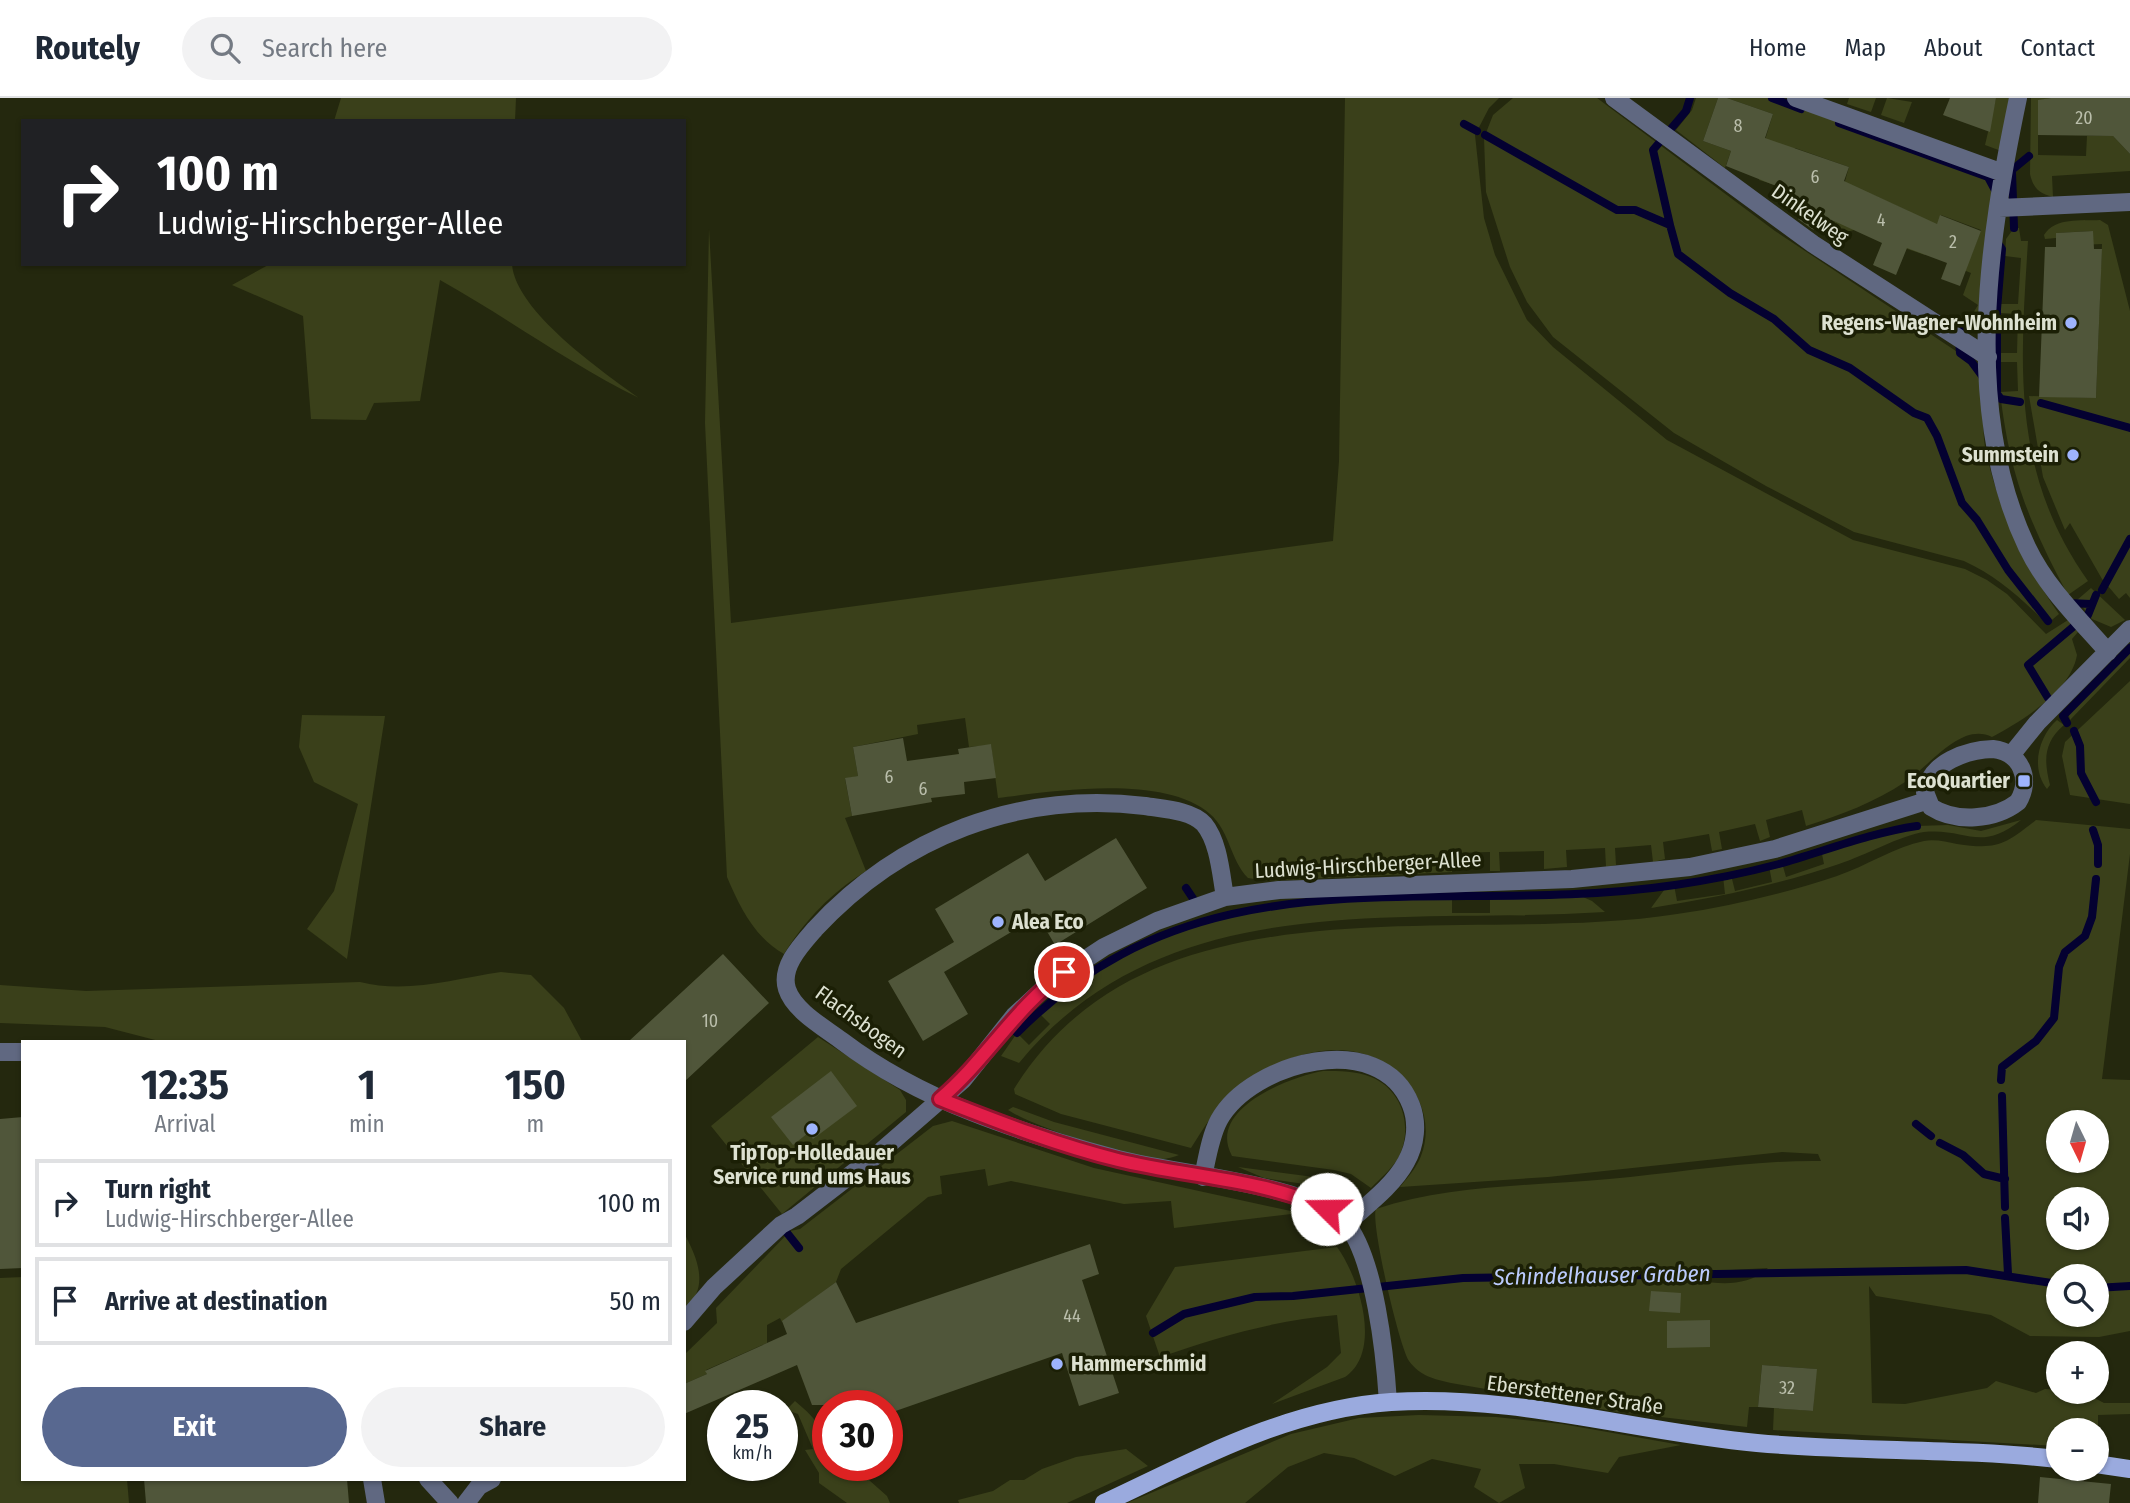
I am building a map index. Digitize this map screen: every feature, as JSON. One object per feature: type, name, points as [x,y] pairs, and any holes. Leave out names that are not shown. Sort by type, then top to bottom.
[{"type":"main road","name":"Eberstettener Straße","points":[[1104,1503],[1220,1447],[1276,1426],[1340,1410],[1388,1402],[1512,1406],[1757,1443],[2046,1458]]},
{"type":"main road","points":[[2109,1466],[2130,1469]]},
{"type":"street","name":"Dinkelweg","points":[[1614,98],[1813,244],[1988,357]]},
{"type":"street","points":[[1796,98],[2003,173]]},
{"type":"street","points":[[2018,98],[2003,173],[1988,357],[1997,458],[2022,535],[2052,587],[2108,652]]},
{"type":"street","points":[[1999,208],[2130,202]]},
{"type":"street","points":[[2012,754],[2036,723],[2130,629]]},
{"type":"street","points":[[1982,749],[2012,754],[2020,765],[2024,781],[2022,796],[2013,806],[1994,814],[1971,817],[1937,810],[1926,800],[1925,792],[1930,779],[1957,756],[1982,749]]},
{"type":"street","name":"Ludwig-Hirschberger-Allee","points":[[686,1320],[714,1287],[781,1225],[797,1216],[879,1153],[974,1069],[998,1035],[1031,999],[1077,962],[1157,921],[1226,897],[1327,886],[1572,879],[1690,867],[1774,849],[1926,800]]},
{"type":"street","name":"Flachsbogen","points":[[940,1099],[854,1050],[797,1004],[787,988],[786,975],[801,945],[846,898],[885,867],[930,840],[998,815],[1062,804],[1132,805],[1183,813],[1204,824],[1215,849],[1226,897]]},
{"type":"street","points":[[0,1052],[21,1052]]},
{"type":"street","points":[[1203,1177],[1219,1121],[1239,1097],[1270,1077],[1306,1063],[1328,1059],[1368,1064],[1384,1070],[1406,1093],[1415,1120],[1415,1134],[1406,1163],[1347,1223]]},
{"type":"street","points":[[940,1099],[1047,1139],[1118,1160],[1292,1195],[1327,1209],[1347,1223],[1369,1276],[1388,1402]]},
{"type":"street","points":[[372,1481],[376,1503]]},
{"type":"street","points":[[430,1481],[450,1503]]},
{"type":"street","points":[[466,1503],[479,1486],[488,1481]]},
{"type":"green space","points":[[341,98],[516,98],[515,119],[335,119]]},
{"type":"green space","points":[[1345,98],[1499,98],[1489,108],[1475,135],[1484,218],[1495,255],[1527,320],[1553,347],[1667,440],[1853,540],[1965,569],[2007,594],[2046,634],[2068,620],[2078,632],[2072,639],[2077,655],[2065,681],[2030,714],[1992,737],[1976,734],[1958,740],[1913,776],[1882,796],[1845,813],[1806,826],[1802,810],[1766,820],[1770,837],[1760,841],[1755,824],[1719,832],[1722,849],[1712,851],[1709,834],[1663,842],[1665,859],[1653,862],[1651,845],[1615,848],[1616,865],[1606,867],[1605,848],[1566,850],[1567,867],[1544,869],[1544,851],[1499,852],[1500,871],[1490,871],[1490,852],[1452,853],[1452,872],[1267,881],[1248,878],[1237,863],[1217,821],[1190,802],[1165,794],[1108,788],[998,798],[991,745],[969,747],[965,718],[917,725],[918,734],[853,747],[858,776],[845,779],[852,816],[845,818],[866,871],[820,908],[784,954],[773,947],[749,920],[727,877],[705,423],[709,229],[731,623],[1333,541],[1339,461]]},
{"type":"green space","points":[[1513,98],[1597,98],[1775,231],[1971,361],[1979,382],[1984,441],[1998,495],[2024,556],[2059,614],[2047,624],[2008,588],[1964,561],[1854,532],[1766,486],[1674,433],[1553,337],[1527,302],[1510,267],[1486,192],[1484,138],[1493,115]]},
{"type":"green space","points":[[1696,98],[1718,98],[1703,141],[1731,151],[1725,168],[1676,130],[1692,110]]},
{"type":"green space","points":[[1727,98],[1772,98],[1988,177],[1994,184],[1981,319],[1975,330],[1964,328],[1978,305],[1963,295],[1971,273],[1961,269],[1971,256],[1981,230],[1941,215],[1925,255],[1893,244],[1908,211],[1871,194],[1854,230],[1838,234],[1831,231],[1849,167],[1795,148],[1782,187],[1759,180],[1772,143],[1765,140],[1773,114]]},
{"type":"green space","points":[[1849,98],[1876,98],[1871,112],[1847,104]]},
{"type":"green space","points":[[1887,98],[1912,102],[1904,123],[1881,115]]},
{"type":"green space","points":[[1996,98],[2015,98],[2004,152],[1985,145]]},
{"type":"green space","points":[[2031,98],[2051,98],[2038,101],[2038,155],[2086,156],[2087,136],[2113,136],[2130,154],[2130,171],[2052,176],[2053,197],[2040,192],[2030,174]]},
{"type":"green space","points":[[2100,220],[2108,225],[2130,311],[2130,598],[2126,593],[2119,599],[2102,579],[2070,523],[2065,530],[2043,477],[2029,396],[2096,398],[2102,244],[2078,245],[2092,231],[2056,233],[2056,238],[2045,239],[2044,235],[2055,225],[2062,223]]},
{"type":"green space","points":[[2014,228],[2019,228],[2021,241],[2028,241],[2023,375],[2033,459],[2045,500],[2063,540],[2088,581],[2068,595],[2023,497],[2004,422],[2000,392],[2018,391],[2017,362],[2000,362],[2000,353],[2017,353],[2018,314],[2001,313],[2001,304],[2018,304],[2021,258],[2005,256],[2006,239]]},
{"type":"green space","points":[[266,266],[513,266],[517,282],[528,301],[544,320],[584,357],[639,398],[588,371],[440,280],[420,401],[374,403],[366,420],[311,419],[303,316],[232,285]]},
{"type":"green space","points":[[2091,588],[2125,620],[2111,627],[2092,619],[2077,600]]},
{"type":"green space","points":[[2130,648],[2130,658],[2070,720],[2068,711]]},
{"type":"green space","points":[[2130,681],[2130,804],[2070,795],[2062,756],[2065,742]]},
{"type":"green space","points":[[302,715],[385,716],[347,959],[307,929],[334,891],[358,804],[314,782],[299,747]]},
{"type":"green space","points":[[2057,720],[2064,725],[2052,739],[2047,753],[2050,785],[2047,789],[2039,772],[2039,753],[2045,735]]},
{"type":"green space","points":[[2021,820],[2007,830],[1983,837],[1939,832],[1915,834],[1816,872],[1770,885],[1723,895],[1651,908],[1667,886],[1674,885],[1677,901],[1725,894],[1723,876],[1731,875],[1735,891],[1772,882],[1769,866],[1782,863],[1786,877],[1824,864],[1821,849],[1917,826],[1948,825],[1981,831]]},
{"type":"green space","points":[[2036,820],[2130,829],[2130,854],[2102,1079],[2130,1080],[2130,1331],[2099,1337],[2030,1336],[1991,1315],[1876,1296],[1869,1286],[1872,1403],[1905,1404],[1987,1388],[1996,1381],[2036,1393],[2046,1389],[2046,1404],[2130,1403],[2130,1414],[2098,1415],[2098,1418],[2046,1418],[2046,1445],[1773,1430],[1774,1408],[1813,1411],[1816,1369],[1762,1365],[1758,1407],[1749,1407],[1747,1427],[1618,1412],[1451,1383],[1423,1373],[1413,1366],[1404,1351],[1386,1284],[1377,1236],[1376,1209],[1432,1195],[1462,1191],[1741,1165],[1821,1161],[1818,1154],[1782,1152],[1548,1177],[1400,1187],[1421,1156],[1425,1119],[1420,1103],[1411,1087],[1385,1063],[1369,1055],[1351,1051],[1304,1054],[1258,1074],[1227,1098],[1210,1118],[1191,1148],[1061,1114],[1015,1094],[1014,1089],[1073,1019],[1145,973],[1227,945],[1316,931],[1592,922],[1677,914],[1798,888],[1837,876],[1924,841],[1991,846],[2008,840]],"holes":[[[1768,1268],[1736,1283],[1698,1280],[1674,1273]]]},
{"type":"green space","points":[[1574,893],[1592,901],[1605,912],[1368,918],[1290,925],[1215,940],[1144,966],[1078,1006],[1019,1063],[1001,1056],[1017,1033],[1029,1045],[1050,1024],[1038,1012],[1084,975],[1126,950],[1170,931],[1215,918],[1308,903],[1452,897],[1452,913],[1490,913],[1490,896]]},
{"type":"green space","points":[[501,972],[531,975],[564,1008],[581,1040],[155,1040],[105,1027],[0,1023],[0,985],[86,991],[360,982],[395,986],[430,984]]},
{"type":"green space","points":[[818,1037],[900,1090],[906,1100],[906,1112],[782,1214],[711,1126]]},
{"type":"green space","points":[[1323,1071],[1354,1072],[1371,1077],[1391,1091],[1403,1113],[1405,1137],[1402,1149],[1394,1164],[1371,1188],[1351,1174],[1334,1170],[1232,1156],[1227,1139],[1231,1124],[1241,1110],[1273,1088]]},
{"type":"green space","points":[[1013,1107],[1054,1122],[1179,1155],[1158,1159],[1103,1147],[1021,1117],[1008,1110]]},
{"type":"green space","points":[[952,1121],[1094,1168],[1300,1213],[1174,1228],[1171,1201],[1124,1204],[1011,1181],[988,1186],[985,1169],[940,1176],[942,1194],[928,1197],[841,1269],[836,1282],[782,1322],[780,1318],[767,1325],[767,1343],[706,1370],[707,1374],[686,1383],[686,1353],[717,1323],[716,1308],[790,1231],[800,1229],[933,1126]]},
{"type":"green space","points":[[1238,1167],[1329,1179],[1359,1192],[1264,1178]]},
{"type":"green space","points":[[686,1237],[699,1273],[697,1292],[686,1307]]},
{"type":"green space","points":[[1337,1247],[1353,1276],[1364,1314],[1363,1350],[1356,1365],[1345,1377],[1272,1404],[1327,1367],[1341,1353],[1337,1315],[1247,1330],[1160,1357],[1146,1316],[1175,1267]]},
{"type":"green space","points":[[21,1277],[21,1481],[127,1481],[129,1503],[0,1503],[0,1278]]},
{"type":"green space","points":[[798,1404],[812,1417],[812,1447],[798,1414]]},
{"type":"green space","points":[[1419,1415],[1496,1417],[1562,1424],[1681,1445],[1619,1457],[1608,1473],[1554,1464],[1519,1464],[1525,1488],[1499,1503],[1474,1487],[1481,1469],[1432,1459],[1395,1476],[1354,1458],[1324,1453],[1288,1467],[1245,1503],[1127,1503],[1291,1434],[1359,1418]]},
{"type":"green space","points":[[812,1449],[812,1462],[805,1450]]},
{"type":"green space","points":[[1126,1449],[1148,1466],[1067,1503],[959,1503],[958,1500],[993,1491],[1010,1480],[1024,1480],[1042,1469],[1076,1457]]},
{"type":"green space","points":[[870,1481],[887,1496],[890,1503],[847,1503],[819,1483]]},
{"type":"building","points":[[1718,98],[1727,98],[1773,114],[1765,138],[1849,167],[1844,181],[1937,224],[1940,215],[1981,231],[1960,286],[1941,279],[1947,263],[1907,248],[1896,275],[1873,265],[1882,243],[1834,221],[1829,235],[1812,229],[1798,219],[1802,209],[1777,201],[1781,188],[1726,166],[1731,151],[1703,141]]},
{"type":"building","points":[[1950,98],[1996,98],[1990,132],[1943,115]]},
{"type":"building","points":[[2130,98],[2130,154],[2113,136],[2038,135],[2038,100]]},
{"type":"building","name":"Regens-Wagner-Wohnheim","points":[[2093,231],[2094,249],[2102,249],[2096,398],[2039,397],[2045,247],[2056,247],[2056,233]]},
{"type":"building","points":[[903,738],[907,761],[959,754],[958,749],[991,744],[996,778],[964,782],[965,794],[931,798],[932,802],[852,816],[845,778],[858,776],[853,747]]},
{"type":"building","points":[[1116,838],[1147,888],[1055,945],[1038,916],[944,972],[968,1014],[923,1041],[888,981],[954,942],[935,909],[1028,853],[1045,881]]},
{"type":"building","points":[[723,954],[769,1003],[686,1080],[686,1040],[630,1040]]},
{"type":"building","points":[[831,1071],[857,1106],[813,1139],[808,1133],[793,1145],[771,1117]]},
{"type":"building","points":[[21,1117],[21,1268],[0,1269],[0,1119]]},
{"type":"building","points":[[1090,1244],[1099,1274],[1082,1280],[1119,1393],[1079,1406],[1062,1353],[903,1408],[903,1390],[812,1390],[812,1405],[797,1365],[739,1390],[707,1390],[707,1404],[686,1413],[686,1383],[707,1374],[705,1371],[787,1334],[782,1321],[836,1282],[856,1323]]},
{"type":"building","points":[[1651,1291],[1681,1293],[1680,1313],[1649,1311]]},
{"type":"building","points":[[1710,1320],[1710,1347],[1667,1348],[1667,1321]]},
{"type":"building","points":[[1762,1365],[1817,1369],[1813,1411],[1758,1407]]},
{"type":"building","points":[[2040,1477],[2046,1478],[2046,1481],[2111,1484],[2109,1503],[2038,1503]]},
{"type":"building","points":[[144,1481],[347,1481],[349,1503],[146,1503]]},
{"type":"waterway","points":[[1670,225],[1653,150],[1686,111],[1690,98]]},
{"type":"waterway","points":[[1772,98],[1801,109]]},
{"type":"waterway","points":[[1839,123],[1988,177],[1996,192]]},
{"type":"waterway","points":[[1464,124],[1477,131]]},
{"type":"waterway","points":[[1485,135],[1617,210],[1635,210],[1670,225],[1678,254],[1730,293],[1774,319],[1809,350],[1850,368],[1914,413],[1927,418],[1937,436],[1962,503],[1977,520],[2008,570],[2048,621]]},
{"type":"waterway","points":[[2012,170],[2029,156]]},
{"type":"waterway","points":[[2012,173],[2014,228]]},
{"type":"waterway","points":[[1997,242],[2002,249],[1997,309],[1997,391]]},
{"type":"waterway","points":[[1964,328],[1959,340],[1960,353],[1971,361],[1985,380]]},
{"type":"waterway","points":[[1994,390],[2001,399],[2020,402]]},
{"type":"waterway","points":[[2041,403],[2130,428]]},
{"type":"waterway","points":[[2102,590],[2130,539]]},
{"type":"waterway","points":[[2088,615],[2096,595]]},
{"type":"waterway","points":[[2069,603],[2091,604]]},
{"type":"waterway","points":[[2048,698],[2028,665],[2073,627]]},
{"type":"waterway","points":[[2067,723],[2063,716],[2130,648]]},
{"type":"waterway","points":[[2074,731],[2080,746],[2081,773],[2096,802]]},
{"type":"waterway","points":[[1017,1033],[1090,973],[1167,934],[1246,911],[1328,900],[1586,894],[1675,885],[1766,867],[1917,826]]},
{"type":"waterway","points":[[2093,830],[2098,845],[2098,864]]},
{"type":"waterway","points":[[2001,1080],[2002,1067],[2036,1041],[2054,1018],[2059,967],[2065,952],[2085,936],[2092,917],[2096,879]]},
{"type":"waterway","points":[[1186,888],[1198,906]]},
{"type":"waterway","points":[[2002,1096],[2005,1207]]},
{"type":"waterway","points":[[1916,1124],[1931,1136]]},
{"type":"waterway","points":[[1940,1143],[1963,1155],[1984,1174],[2005,1179]]},
{"type":"waterway","points":[[2005,1218],[2008,1274]]},
{"type":"waterway","points":[[780,1224],[799,1248]]},
{"type":"waterway","name":"Schindelhauser Graben","points":[[1153,1333],[1184,1314],[1255,1297],[1293,1296],[1463,1278],[1966,1270],[2046,1282]]},
{"type":"waterway","name":"Schindelhauser Graben","points":[[2109,1287],[2130,1286]]},
{"type":"place","name":"Regens-Wagner-Wohnheim","points":[[2071,323]]},
{"type":"place","name":"Summstein","points":[[2073,455]]},
{"type":"place","name":"EcoQuartier","points":[[2024,781]]},
{"type":"place","name":"Alea Eco","points":[[998,922]]},
{"type":"place","name":"TipTop-Holledauer Service rund ums Haus","points":[[812,1129]]},
{"type":"place","name":"Hammerschmid","points":[[1057,1364]]},
{"type":"route","points":[[1064,972],[1014,1016],[974,1069],[940,1099],[1011,1127],[1118,1160],[1292,1195],[1327,1209]]}]
